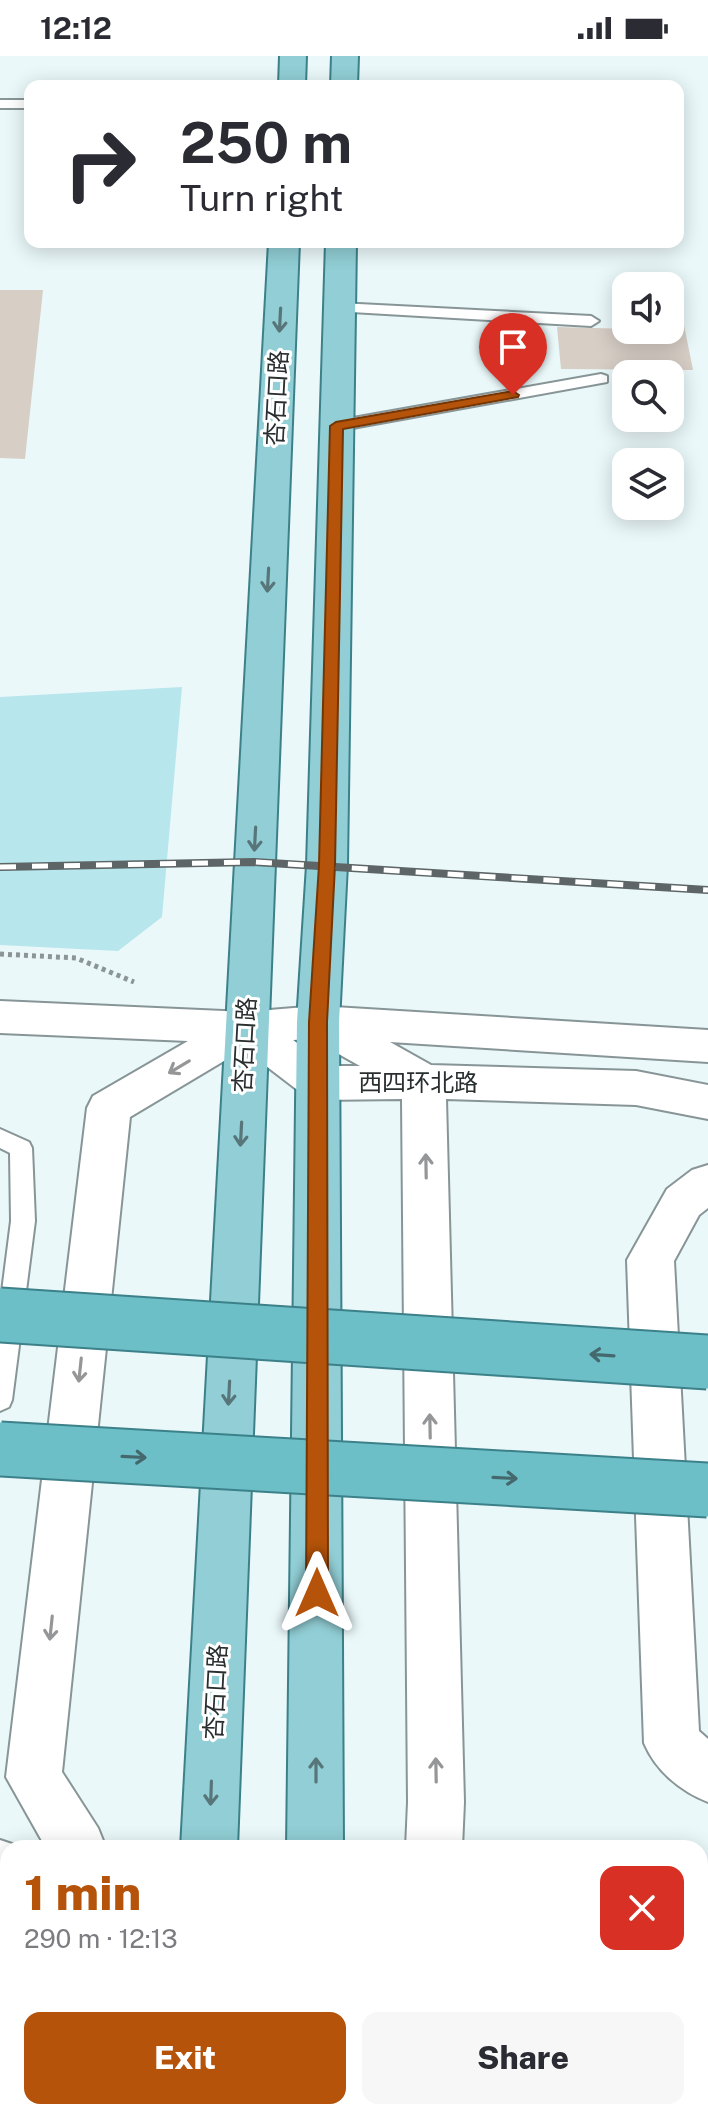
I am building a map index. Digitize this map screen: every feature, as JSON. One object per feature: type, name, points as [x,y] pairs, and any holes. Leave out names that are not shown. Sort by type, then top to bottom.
[{"type":"highway","points":[[0,1315],[708,1362]]},
{"type":"highway","points":[[0,1449],[708,1490]]},
{"type":"main road","points":[[292,80],[293,56]]},
{"type":"main road","points":[[344,80],[345,56]]},
{"type":"main road","name":"杏石口路","points":[[209,1840],[284,248]]},
{"type":"main road","points":[[315,1840],[318,1022],[327,865],[341,248]]},
{"type":"street","points":[[0,1017],[246,1028],[318,1022],[708,1046]]},
{"type":"street","points":[[318,1022],[424,1082],[436,1755],[434,1840]]},
{"type":"street","points":[[246,1028],[320,1083]]},
{"type":"street","points":[[73,1840],[34,1777],[109,1108],[246,1028]]},
{"type":"street","points":[[636,1088],[708,1078]]},
{"type":"street","name":"西四环北路","points":[[320,1083],[424,1082],[636,1088],[708,1102]]},
{"type":"street","points":[[708,1183],[683,1202],[650,1260],[672,1743],[708,1775]]},
{"type":"lane","points":[[0,104],[24,104]]},
{"type":"lane","points":[[339,308],[591,321]]},
{"type":"lane","points":[[336,426],[601,379]]},
{"type":"lane","points":[[0,1138],[21,1148],[23,1221],[0,1400]]},
{"type":"shaded area","points":[[182,687],[162,917],[118,951],[0,945],[0,697]]},
{"type":"building","points":[[0,290],[43,290],[25,459],[0,458]]},
{"type":"building","points":[[684,325],[693,370],[684,370],[684,360],[612,360],[612,369],[561,369],[557,327],[612,328],[612,344],[684,344]]},
{"type":"railway","points":[[0,867],[254,862],[708,890]]},
{"type":"route","points":[[317,1593],[318,1022],[327,865],[336,426],[513,395]]}]
